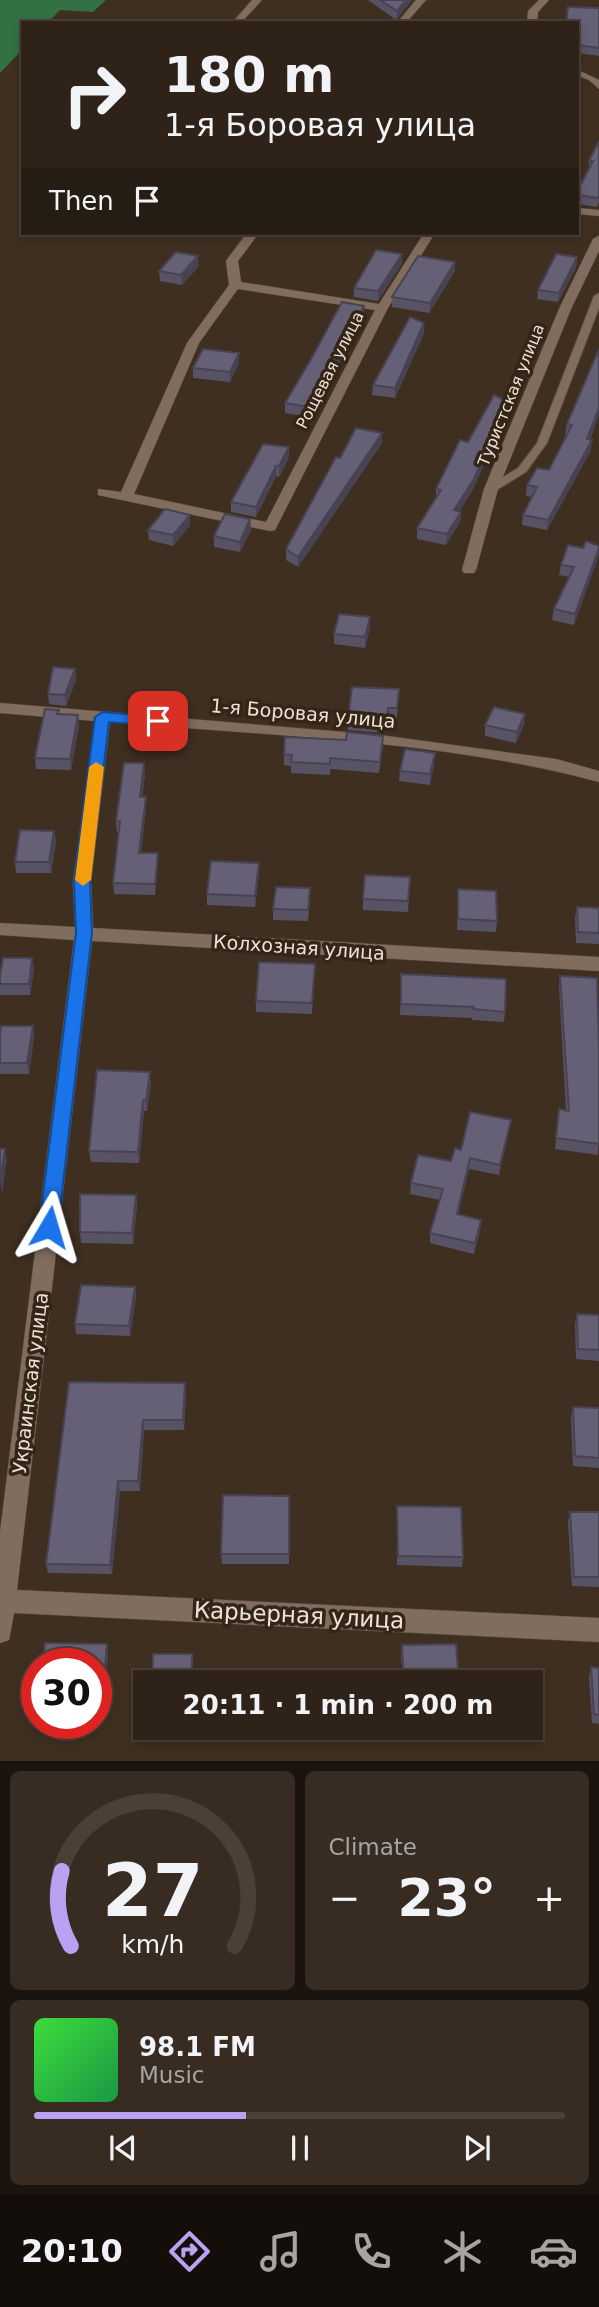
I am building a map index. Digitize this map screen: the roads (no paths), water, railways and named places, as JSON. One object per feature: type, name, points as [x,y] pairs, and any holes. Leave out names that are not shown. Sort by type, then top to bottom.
[{"type":"street","points":[[238,21],[257,0]]},
{"type":"street","points":[[403,21],[421,0]]},
{"type":"street","points":[[533,21],[533,11],[544,0]]},
{"type":"street","points":[[579,73],[597,79]]},
{"type":"street","points":[[579,211],[599,213]]},
{"type":"street","points":[[103,492],[126,497],[194,343],[235,285],[232,261],[252,235]]},
{"type":"street","name":"Рощевая улица","points":[[126,497],[270,527],[382,308],[428,235]]},
{"type":"street","name":"Туристская улица","points":[[469,570],[491,489],[565,309],[599,239]]},
{"type":"street","points":[[235,285],[382,308]]},
{"type":"street","name":"1-я Боровая улица","points":[[0,708],[380,740],[556,764],[599,777]]},
{"type":"street","name":"Украинская улица","points":[[0,1631],[84,933],[82,882],[103,717]]},
{"type":"street","name":"Колхозная улица","points":[[0,929],[599,964]]},
{"type":"street","name":"Карьерная улица","points":[[2,1601],[599,1630]]},
{"type":"lane","points":[[491,489],[522,470],[542,443],[599,296]]}]
